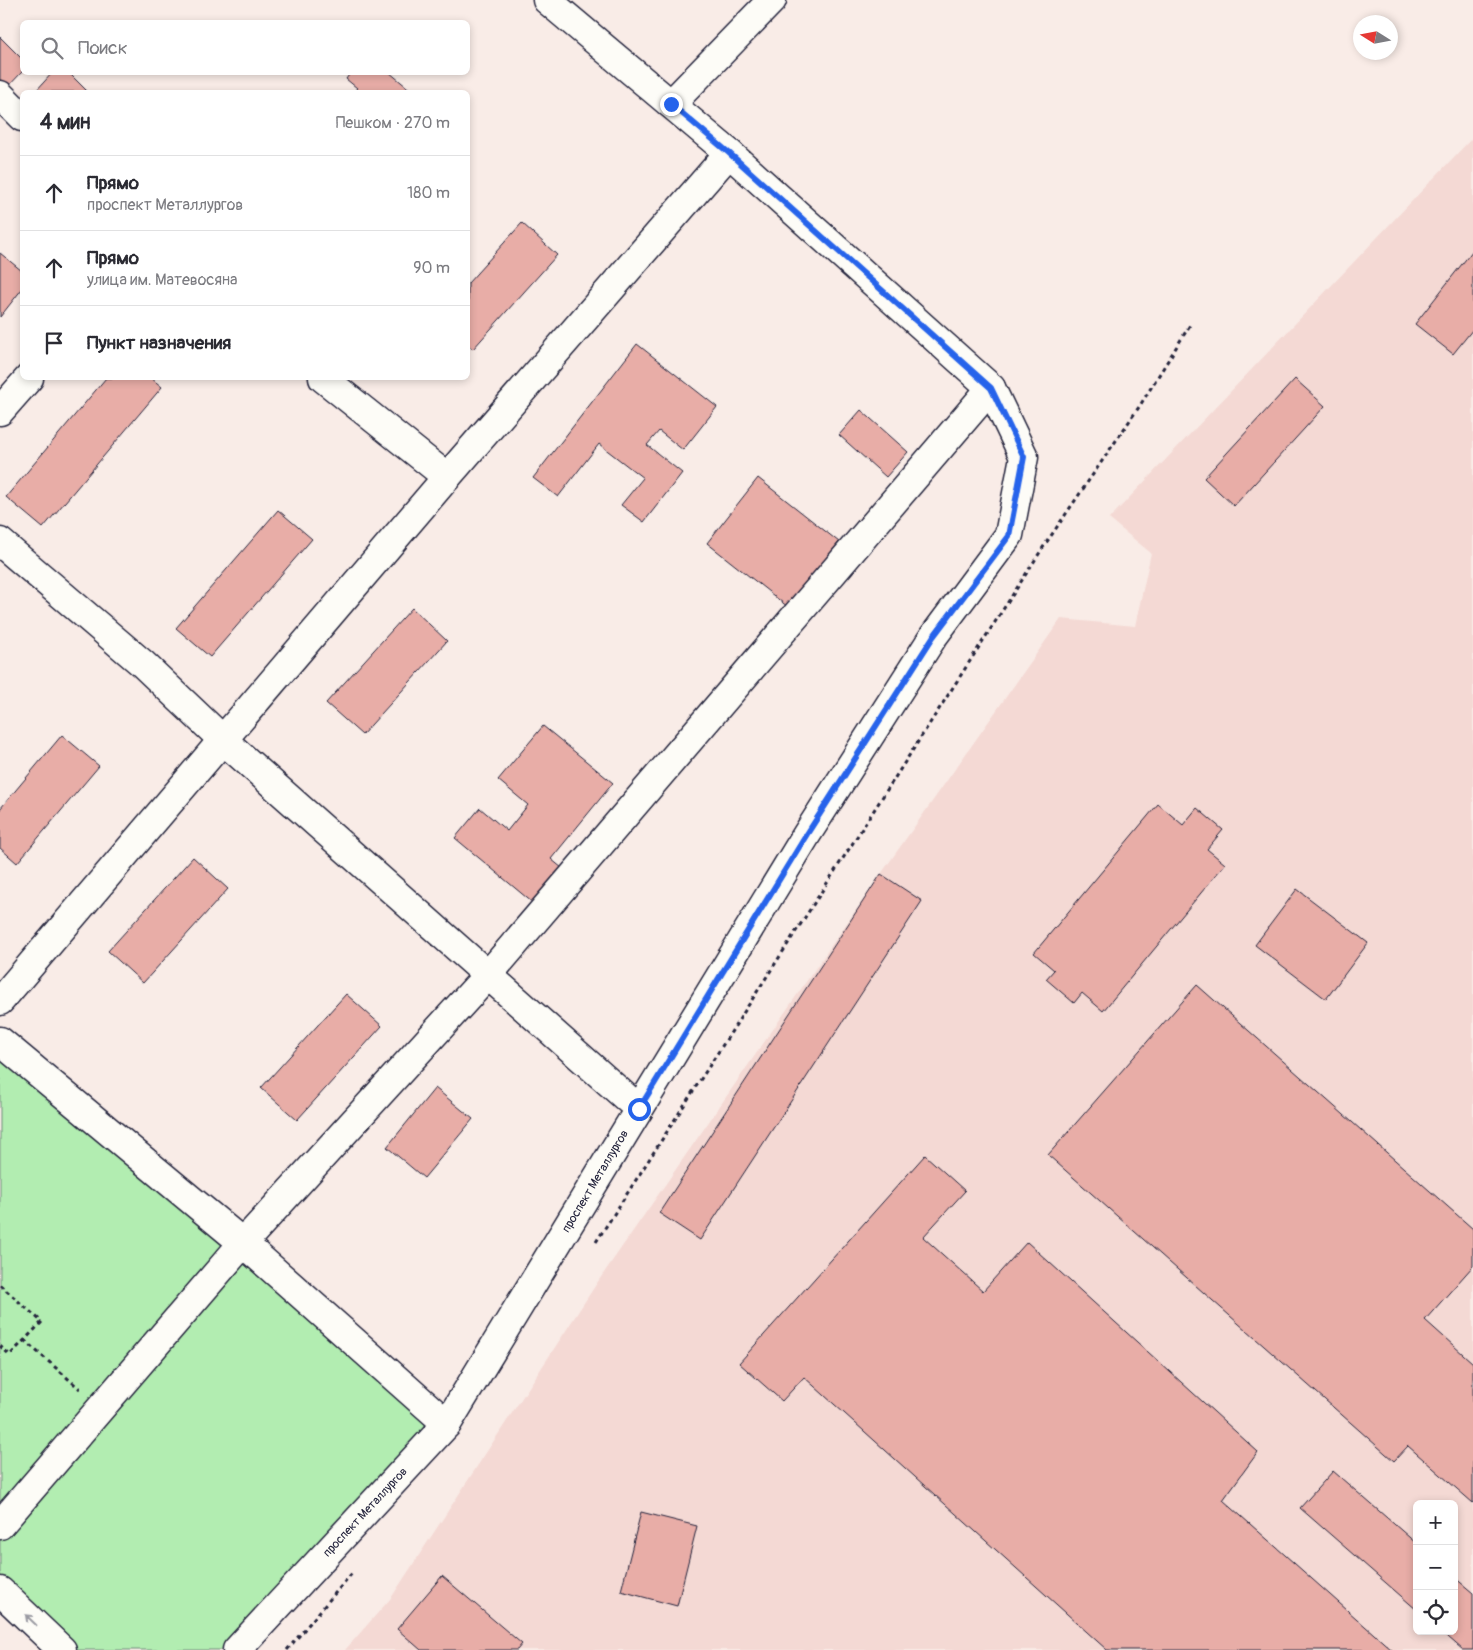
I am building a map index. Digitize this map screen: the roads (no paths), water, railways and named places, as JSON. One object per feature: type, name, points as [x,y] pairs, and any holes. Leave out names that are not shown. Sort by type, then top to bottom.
[{"type":"street","points":[[0,1525],[243,1243],[488,975],[991,388],[729,153],[547,0]]},
{"type":"street","points":[[671,104],[772,0]]},
{"type":"street","points":[[0,95],[20,115]]},
{"type":"street","points":[[0,1001],[447,477],[729,153]]},
{"type":"street","points":[[0,411],[27,380]]},
{"type":"street","points":[[326,380],[447,477]]},
{"type":"street","name":"проспект Металлургов","points":[[237,1650],[447,1424],[807,834],[933,637],[1009,536],[1024,457],[991,388]]},
{"type":"street","points":[[0,542],[143,664],[223,740],[639,1109]]},
{"type":"street","points":[[0,1041],[243,1243],[447,1424]]},
{"type":"street","points":[[0,1590],[62,1650]]}]
